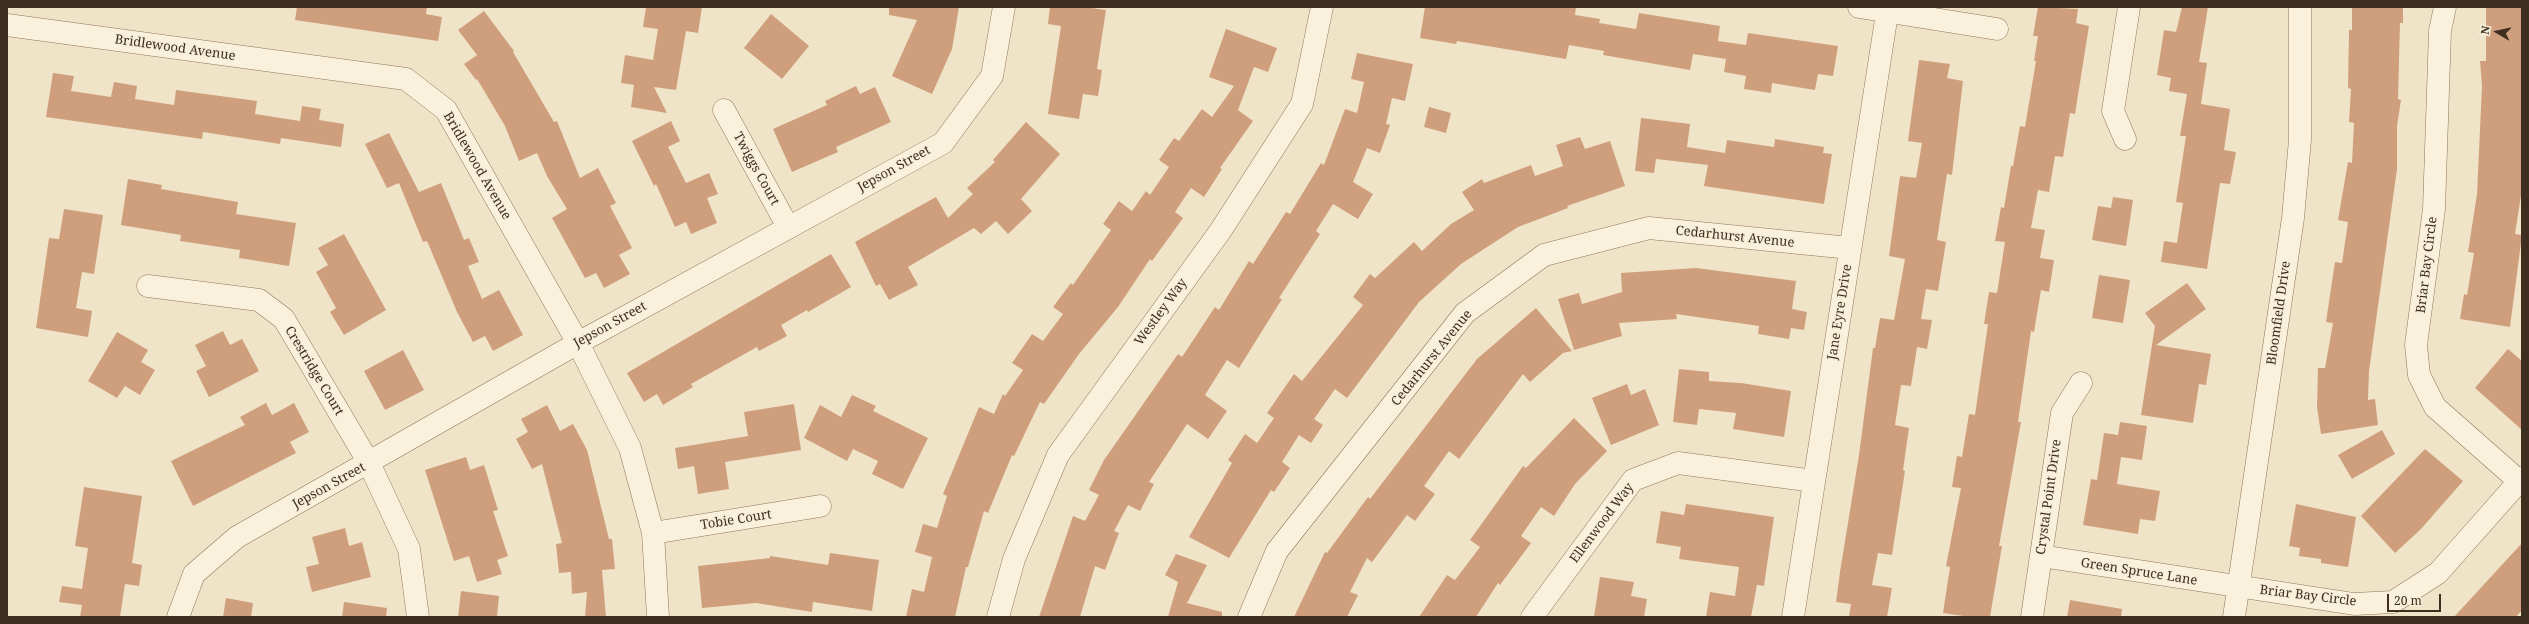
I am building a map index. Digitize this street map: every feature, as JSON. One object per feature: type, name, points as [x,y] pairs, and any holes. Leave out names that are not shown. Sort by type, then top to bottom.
[{"type":"street","name":"Jepson Street","points":[[178,617],[194,574],[237,537],[578,343],[943,143],[992,76],[1004,7]]},
{"type":"street","name":"Westley Way","points":[[998,617],[1014,559],[1058,455],[1221,230],[1302,104],[1322,7]]},
{"type":"street","points":[[1859,7],[1887,9],[1996,30]]},
{"type":"street","points":[[2125,139],[2113,111],[2129,7]]},
{"type":"street","name":"Bloomfield Drive","points":[[2234,617],[2293,218],[2300,140],[2300,7]]},
{"type":"street","name":"Briar Bay Circle","points":[[2238,587],[2354,604],[2393,602],[2438,573],[2521,480],[2434,407],[2419,375],[2416,345],[2434,209],[2440,31],[2445,7]]},
{"type":"street","name":"Jane Eyre Drive","points":[[1793,617],[1887,9]]},
{"type":"street","name":"Bridlewood Avenue","points":[[7,26],[406,79],[446,110],[578,343],[630,448],[653,534],[658,617]]},
{"type":"street","name":"Twiggs Court","points":[[724,110],[788,227]]},
{"type":"street","name":"Cedarhurst Avenue","points":[[1249,617],[1277,551],[1465,313],[1544,255],[1649,228],[1850,248]]},
{"type":"street","name":"Crestridge Court","points":[[148,286],[259,300],[284,319],[369,463],[409,549],[418,617]]},
{"type":"street","name":"Crystal Point Drive","points":[[2032,617],[2062,413],[2082,383]]},
{"type":"street","name":"Ellenwood Way","points":[[1532,617],[1633,480],[1678,463],[1814,481]]},
{"type":"street","name":"Tobie Court","points":[[653,534],[820,506]]},
{"type":"street","name":"Green Spruce Lane","points":[[2041,556],[2238,587]]},
{"type":"building","points":[[297,7],[427,7],[426,14],[442,17],[438,41],[295,20]]},
{"type":"building","points":[[646,7],[702,7],[698,33],[686,31],[676,90],[654,87],[667,113],[631,107],[634,85],[621,83],[625,55],[653,60],[658,29],[643,27]]},
{"type":"building","points":[[889,7],[959,7],[952,49],[932,94],[892,76],[917,20],[889,15]]},
{"type":"building","points":[[1050,7],[1084,7],[1106,10],[1097,69],[1102,70],[1098,96],[1083,94],[1079,119],[1048,114],[1061,26],[1048,24]]},
{"type":"building","points":[[1425,7],[1576,7],[1575,15],[1600,19],[1599,23],[1636,29],[1639,13],[1720,26],[1718,41],[1746,45],[1748,33],[1838,46],[1833,76],[1818,74],[1815,90],[1772,83],[1771,93],[1744,89],[1746,76],[1724,72],[1726,59],[1693,54],[1690,70],[1603,55],[1604,51],[1569,45],[1566,59],[1457,41],[1456,44],[1420,38]]},
{"type":"building","points":[[2038,7],[2078,9],[2076,23],[2089,26],[2075,114],[2070,113],[2063,157],[2055,156],[2049,192],[2038,190],[2031,228],[2045,230],[2040,258],[2054,260],[2049,292],[2041,290],[2034,332],[2031,331],[2018,422],[2021,422],[1999,546],[2002,546],[1990,617],[1970,617],[1943,613],[1950,567],[1946,566],[1961,488],[1952,487],[1957,456],[1962,457],[1969,414],[1975,415],[1988,324],[1984,324],[1989,292],[1997,293],[2005,242],[1995,241],[2001,207],[2004,208],[2020,126],[2025,127],[2036,61],[2034,61],[2038,36],[2033,36]]},
{"type":"building","points":[[2182,7],[2208,7],[2199,62],[2207,63],[2201,104],[2230,109],[2224,150],[2236,152],[2230,184],[2220,183],[2207,269],[2161,262],[2164,241],[2177,243],[2183,203],[2176,202],[2186,136],[2180,136],[2187,94],[2169,91],[2171,78],[2157,75],[2164,30],[2176,32]]},
{"type":"building","points":[[2352,7],[2403,7],[2403,23],[2400,23],[2398,99],[2401,100],[2397,126],[2397,169],[2369,371],[2368,400],[2375,399],[2378,425],[2321,434],[2317,407],[2318,368],[2325,368],[2333,323],[2326,322],[2335,262],[2342,263],[2348,222],[2338,220],[2348,162],[2352,163],[2354,123],[2349,122],[2351,89],[2348,88],[2349,30],[2352,30]]},
{"type":"building","points":[[2486,7],[2522,7],[2522,189],[2515,234],[2522,235],[2510,327],[2460,319],[2464,294],[2467,295],[2474,253],[2468,252],[2477,194],[2482,86],[2480,61],[2486,61]]},
{"type":"building","points":[[484,11],[514,51],[513,52],[554,122],[557,121],[580,178],[598,168],[616,203],[610,206],[632,248],[619,255],[630,274],[604,288],[596,273],[585,278],[552,218],[567,209],[547,176],[537,153],[519,161],[505,126],[477,79],[476,80],[464,64],[477,55],[458,30]]},
{"type":"building","points":[[771,14],[809,46],[782,79],[744,48]]},
{"type":"building","points":[[1226,29],[1277,48],[1268,72],[1254,67],[1238,110],[1253,121],[1220,168],[1222,169],[1204,197],[1191,188],[1175,212],[1183,218],[1152,261],[1150,259],[1118,307],[1079,354],[1044,404],[1040,402],[1014,456],[1012,455],[988,513],[984,511],[968,567],[966,567],[955,617],[906,617],[912,589],[924,592],[932,557],[915,552],[923,524],[937,528],[947,496],[943,494],[979,407],[994,414],[1003,394],[1005,396],[1023,370],[1012,363],[1032,334],[1043,341],[1063,314],[1053,307],[1071,283],[1073,285],[1111,230],[1103,224],[1119,201],[1132,211],[1146,191],[1150,195],[1169,167],[1159,160],[1174,138],[1179,141],[1202,109],[1212,117],[1234,86],[1209,77]]},
{"type":"building","points":[[1357,53],[1413,64],[1405,101],[1392,98],[1386,124],[1390,125],[1380,153],[1367,148],[1353,182],[1373,194],[1358,219],[1333,204],[1316,231],[1320,234],[1279,298],[1282,299],[1239,368],[1227,360],[1205,395],[1227,411],[1208,439],[1187,424],[1149,482],[1154,484],[1140,511],[1128,505],[1114,531],[1119,533],[1105,570],[1095,566],[1080,617],[1039,617],[1073,516],[1085,521],[1099,495],[1089,490],[1104,460],[1178,354],[1182,357],[1215,307],[1219,310],[1249,261],[1253,264],[1286,212],[1290,214],[1321,163],[1324,165],[1345,109],[1357,113],[1364,82],[1351,79]]},
{"type":"building","points":[[1919,60],[1950,64],[1947,78],[1963,81],[1952,175],[1947,174],[1937,240],[1946,242],[1938,291],[1926,289],[1921,319],[1932,320],[1927,349],[1917,347],[1911,386],[1901,385],[1895,425],[1909,428],[1903,470],[1905,471],[1892,555],[1878,553],[1872,585],[1892,588],[1887,617],[1849,617],[1851,604],[1836,602],[1859,455],[1873,348],[1875,348],[1880,318],[1894,320],[1905,259],[1889,256],[1900,176],[1916,178],[1922,143],[1908,141]]},
{"type":"building","points":[[53,73],[74,76],[71,91],[111,97],[114,82],[137,86],[135,99],[174,105],[176,90],[257,101],[255,114],[300,121],[302,106],[321,109],[319,120],[344,124],[341,147],[281,138],[280,144],[203,132],[202,139],[46,117]]},
{"type":"building","points":[[856,86],[860,94],[875,87],[891,122],[836,147],[838,152],[792,172],[773,129],[827,105],[825,101]]},
{"type":"building","points":[[1429,107],[1451,113],[1446,133],[1424,127]]},
{"type":"building","points":[[1641,118],[1690,124],[1687,147],[1725,153],[1727,140],[1774,147],[1775,139],[1824,147],[1823,153],[1832,154],[1824,204],[1704,186],[1708,165],[1656,159],[1654,173],[1635,171]]},
{"type":"building","points":[[671,121],[680,141],[668,147],[686,183],[709,173],[718,194],[707,198],[717,223],[691,234],[686,222],[675,227],[656,184],[654,186],[632,141]]},
{"type":"building","points":[[1026,122],[1060,154],[1021,199],[1032,211],[1008,234],[996,221],[981,234],[974,228],[908,267],[918,285],[889,300],[880,284],[876,286],[855,242],[936,197],[948,218],[973,194],[967,188],[995,162],[993,160]]},
{"type":"building","points":[[389,133],[419,192],[441,183],[464,240],[469,238],[479,262],[468,266],[482,299],[499,290],[523,335],[493,351],[485,336],[473,342],[457,312],[427,241],[423,242],[399,183],[387,188],[365,144]]},
{"type":"building","points":[[1580,137],[1585,149],[1610,141],[1625,186],[1567,206],[1568,208],[1518,227],[1461,264],[1419,302],[1347,398],[1335,389],[1314,419],[1323,425],[1311,443],[1299,435],[1282,462],[1290,468],[1274,492],[1271,490],[1229,558],[1189,537],[1232,463],[1228,460],[1245,434],[1257,443],[1274,418],[1267,413],[1294,374],[1302,381],[1363,305],[1353,297],[1370,274],[1375,278],[1414,242],[1422,251],[1451,224],[1474,210],[1462,192],[1482,179],[1484,183],[1531,165],[1535,176],[1563,166],[1556,145]]},
{"type":"building","points":[[128,179],[162,185],[161,189],[238,202],[236,214],[296,223],[289,266],[239,258],[240,250],[180,241],[181,235],[121,225]]},
{"type":"building","points":[[2113,197],[2133,200],[2126,246],[2092,240],[2098,206],[2111,208]]},
{"type":"building","points":[[64,209],[103,215],[94,274],[82,272],[76,308],[92,311],[88,337],[36,328],[49,238],[59,239]]},
{"type":"building","points":[[344,234],[386,310],[344,335],[330,312],[336,308],[316,272],[328,265],[318,248]]},
{"type":"building","points":[[831,254],[851,287],[808,312],[807,310],[781,325],[787,336],[759,351],[757,347],[691,384],[693,387],[663,405],[657,394],[644,402],[627,373]]},
{"type":"building","points":[[1696,268],[1796,281],[1792,309],[1807,312],[1804,330],[1791,328],[1789,339],[1758,334],[1759,326],[1676,314],[1677,319],[1619,323],[1622,336],[1574,350],[1558,299],[1579,293],[1582,304],[1622,292],[1621,273]]},
{"type":"building","points":[[2099,275],[2130,280],[2123,323],[2092,318]]},
{"type":"building","points":[[2187,283],[2206,309],[2156,345],[2211,354],[2206,385],[2199,384],[2193,423],[2141,415],[2155,326],[2145,313]]},
{"type":"building","points":[[1536,308],[1572,351],[1563,353],[1530,382],[1523,374],[1459,459],[1449,451],[1424,486],[1435,494],[1415,521],[1407,515],[1372,562],[1367,558],[1350,592],[1358,595],[1347,617],[1294,617],[1325,552],[1327,553],[1368,497],[1370,499],[1477,359]]},
{"type":"building","points":[[223,331],[230,345],[242,339],[259,371],[209,397],[196,371],[206,366],[195,345]]},
{"type":"building","points":[[117,332],[148,350],[141,362],[155,370],[140,395],[125,386],[117,398],[88,381]]},
{"type":"building","points":[[2508,349],[2522,361],[2522,430],[2475,388]]},
{"type":"building","points":[[403,350],[424,390],[385,410],[364,371]]},
{"type":"building","points":[[1679,369],[1709,372],[1709,381],[1741,383],[1791,391],[1784,437],[1733,429],[1736,413],[1699,409],[1697,425],[1673,422]]},
{"type":"building","points":[[1627,384],[1631,395],[1645,389],[1659,425],[1611,445],[1592,398]]},
{"type":"building","points":[[852,395],[876,406],[873,411],[928,438],[903,489],[872,474],[878,461],[853,449],[847,461],[804,438],[820,405],[841,417]]},
{"type":"building","points":[[266,403],[272,415],[294,403],[309,432],[290,442],[296,453],[193,506],[171,461],[245,425],[240,417]]},
{"type":"building","points":[[794,404],[801,450],[725,462],[729,489],[698,494],[694,466],[678,469],[675,448],[748,436],[744,412]]},
{"type":"building","points":[[547,405],[560,431],[573,424],[587,450],[609,539],[612,539],[615,569],[602,570],[606,617],[585,617],[587,592],[572,594],[571,572],[559,573],[556,544],[562,543],[542,464],[532,469],[516,439],[528,432],[521,419]]},
{"type":"building","points":[[1574,418],[1607,451],[1575,484],[1554,516],[1541,507],[1521,536],[1531,543],[1500,585],[1498,583],[1476,617],[1419,617],[1447,575],[1455,580],[1480,547],[1470,540],[1523,466],[1526,468]]},
{"type":"building","points":[[2120,422],[2147,426],[2142,460],[2121,457],[2117,484],[2160,491],[2155,521],[2140,519],[2138,534],[2083,525],[2091,479],[2097,480],[2104,433],[2118,435]]},
{"type":"building","points":[[2382,430],[2395,454],[2352,479],[2338,455]]},
{"type":"building","points":[[2425,449],[2463,481],[2421,529],[2395,553],[2361,516]]},
{"type":"building","points":[[466,457],[470,470],[484,465],[498,510],[493,511],[508,556],[497,560],[502,574],[477,582],[469,556],[454,561],[425,470]]},
{"type":"building","points":[[84,487],[142,496],[132,563],[142,565],[139,586],[125,584],[120,617],[80,617],[82,605],[59,602],[62,586],[82,589],[88,548],[75,546]]},
{"type":"building","points":[[1686,504],[1774,517],[1764,586],[1757,585],[1751,617],[1706,617],[1710,592],[1735,596],[1739,567],[1679,559],[1681,547],[1656,543],[1661,511],[1684,515]]},
{"type":"building","points":[[2296,504],[2356,517],[2348,567],[2321,563],[2321,559],[2299,556],[2300,548],[2289,546]]},
{"type":"building","points":[[345,528],[349,546],[362,542],[371,577],[312,592],[306,567],[319,564],[312,537]]},
{"type":"building","points":[[2522,543],[2522,610],[2516,617],[2454,617]]},
{"type":"building","points":[[830,553],[879,560],[872,611],[813,602],[812,612],[756,603],[702,608],[698,566],[770,558],[770,556],[828,565]]},
{"type":"building","points":[[1176,554],[1207,565],[1187,603],[1222,612],[1222,617],[1168,617],[1178,582],[1165,575]]},
{"type":"building","points":[[1600,577],[1634,582],[1631,596],[1647,599],[1644,617],[1594,617]]},
{"type":"building","points":[[461,591],[499,596],[497,617],[458,617]]},
{"type":"building","points":[[226,598],[253,603],[251,617],[223,617]]},
{"type":"building","points":[[2070,600],[2122,609],[2121,617],[2067,617]]},
{"type":"building","points":[[344,602],[387,608],[386,617],[342,617]]}]
